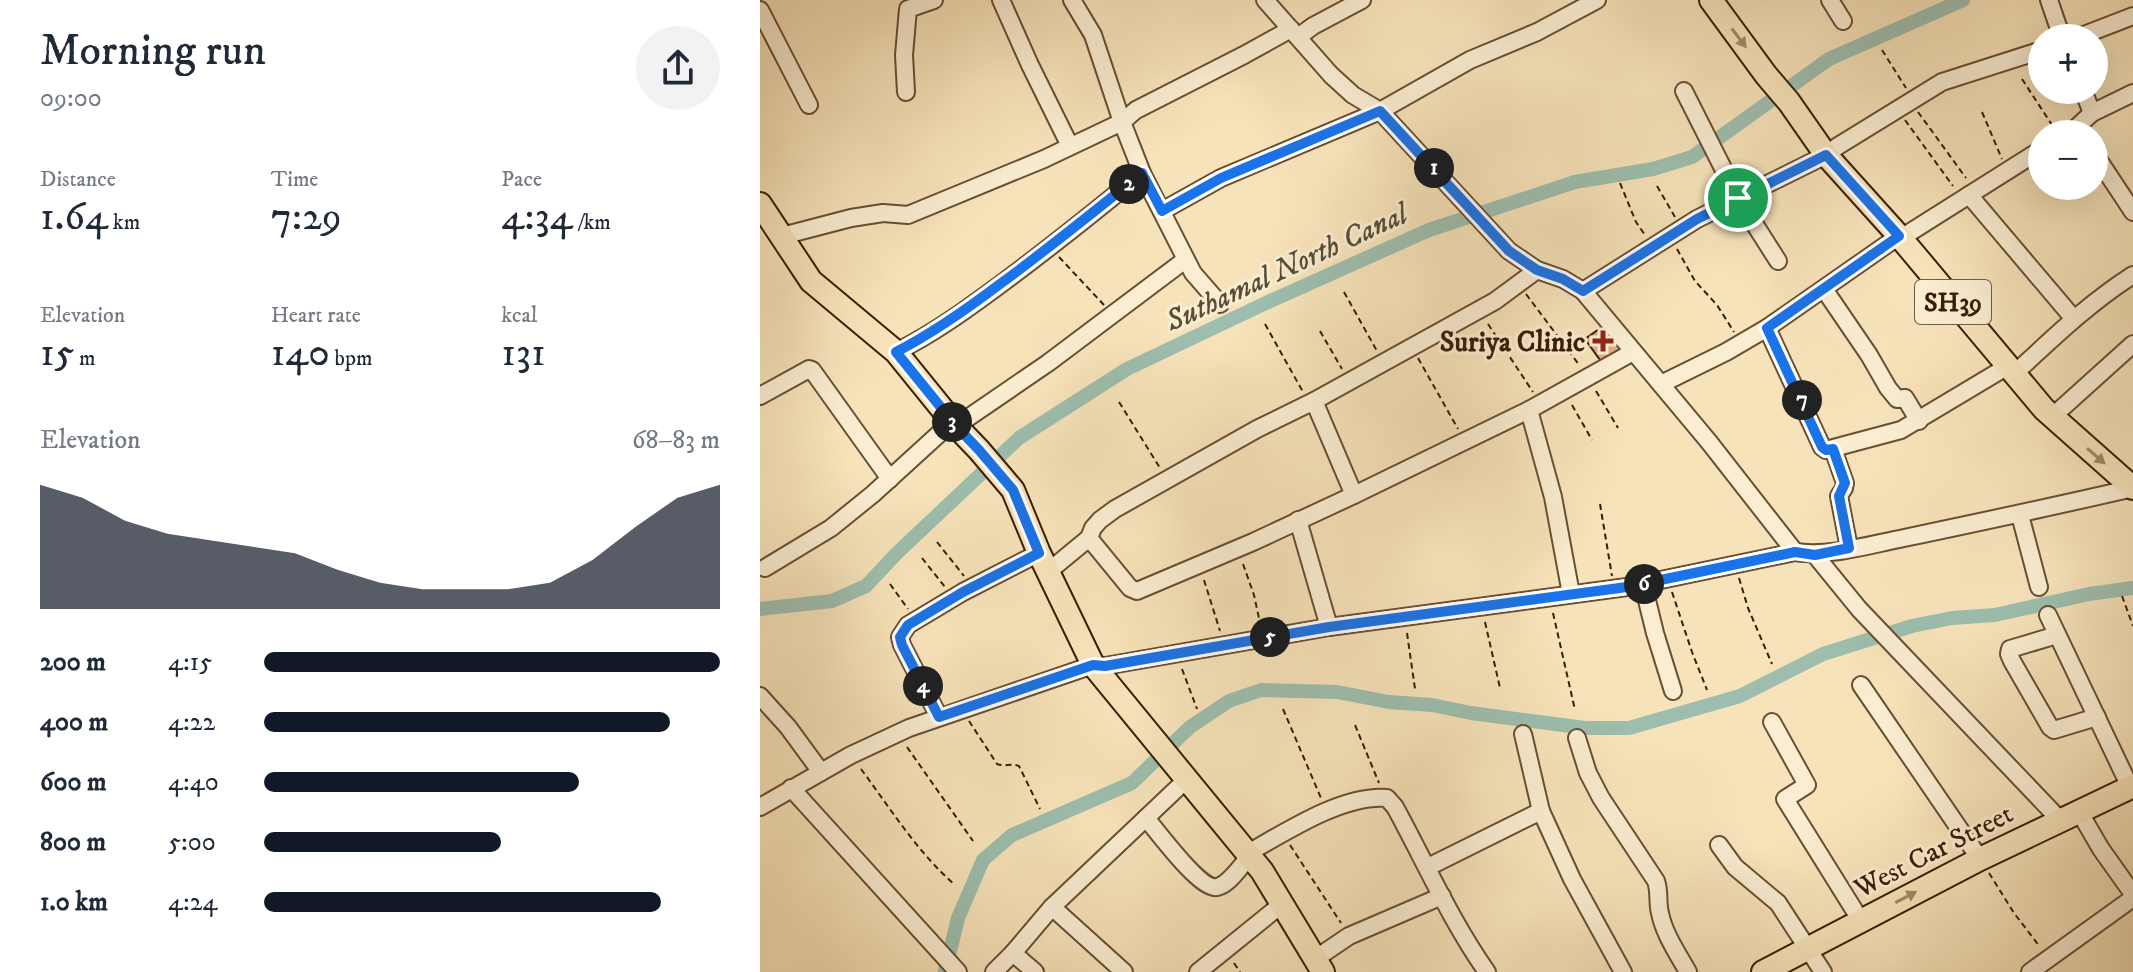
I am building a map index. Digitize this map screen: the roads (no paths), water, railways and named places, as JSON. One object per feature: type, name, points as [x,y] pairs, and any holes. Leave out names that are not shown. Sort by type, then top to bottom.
[{"type":"main road","name":"SH39","points":[[1711,0],[1826,155],[1900,237],[2011,370],[2052,417],[2133,488]]},
{"type":"main road","points":[[760,204],[811,281],[896,352],[1013,490],[1093,665],[1262,871],[1319,965]]},
{"type":"main road","name":"West Car Street","points":[[1763,972],[1980,859],[2132,787]]},
{"type":"street","points":[[906,92],[904,55],[908,9],[934,0]]},
{"type":"street","points":[[1001,0],[1070,146]]},
{"type":"street","points":[[1072,0],[1093,35],[1142,173],[1185,260],[1220,304]]},
{"type":"street","points":[[1265,0],[1331,75],[1353,95],[1380,111],[1509,251],[1537,270],[1563,279],[1583,291],[1709,442],[1795,552]]},
{"type":"street","points":[[782,236],[851,218],[883,213],[908,215],[1122,122],[1136,110],[1294,33],[1304,31],[1362,0]]},
{"type":"street","points":[[1830,0],[1843,21]]},
{"type":"street","points":[[2049,0],[2057,24]]},
{"type":"street","points":[[1162,211],[1221,178],[1380,111],[1470,60],[1537,32],[1586,3]]},
{"type":"street","points":[[760,10],[809,105]]},
{"type":"street","points":[[2108,26],[2133,16]]},
{"type":"street","points":[[1583,291],[1675,232],[1826,155],[1942,82],[2028,54]]},
{"type":"street","points":[[1684,91],[1738,198],[1778,261]]},
{"type":"street","points":[[2086,120],[2092,113],[2133,93]]},
{"type":"street","points":[[2088,104],[2092,113]]},
{"type":"street","points":[[1661,384],[1767,328],[1900,237],[2028,158]]},
{"type":"street","points":[[896,352],[959,313],[1050,247],[1142,173]]},
{"type":"street","points":[[2108,174],[2133,212]]},
{"type":"street","points":[[1969,195],[2074,319]]},
{"type":"street","points":[[765,568],[831,528],[954,424],[1048,363],[1185,260]]},
{"type":"street","points":[[939,717],[902,645],[900,637],[908,625],[972,587],[1044,562],[1089,538],[1093,528],[1107,514],[1479,309],[1537,270]]},
{"type":"street","points":[[1767,328],[1822,447],[1833,449],[1901,430],[2011,370],[2112,288],[2133,275]]},
{"type":"street","points":[[1824,289],[1888,388],[1897,399],[1905,398],[1919,421]]},
{"type":"street","points":[[2052,417],[2133,344]]},
{"type":"street","points":[[1089,538],[1130,588],[1137,591],[1354,495],[1535,406],[1633,352]]},
{"type":"street","points":[[760,396],[812,370],[890,479]]},
{"type":"street","points":[[1312,402],[1354,495]]},
{"type":"street","points":[[1535,406],[1571,594]]},
{"type":"street","points":[[1833,449],[1845,483],[1839,496],[1849,548]]},
{"type":"street","points":[[760,807],[851,755],[898,733],[1093,665],[1105,666],[1404,616],[1614,589],[1795,552],[1815,555],[2020,515],[2133,488]]},
{"type":"street","points":[[2020,515],[2039,587]]},
{"type":"street","points":[[1298,520],[1329,627]]},
{"type":"street","points":[[1815,555],[1889,641],[2101,849],[2133,896],[2030,972]]},
{"type":"street","points":[[1643,584],[1673,691]]},
{"type":"street","points":[[2048,615],[2132,787]]},
{"type":"street","points":[[2057,635],[2010,649],[2012,661],[2054,730],[2097,717]]},
{"type":"street","points":[[1861,685],[1980,859]]},
{"type":"street","points":[[760,696],[788,727],[821,772]]},
{"type":"street","points":[[1772,722],[1807,785],[1785,799],[1861,921]]},
{"type":"street","points":[[1523,734],[1541,811],[1572,879],[1623,972]]},
{"type":"street","points":[[1577,738],[1588,773],[1601,798],[1656,881],[1659,913],[1665,931],[1688,972]]},
{"type":"street","points":[[994,972],[1052,907],[1146,818],[1180,771]]},
{"type":"street","points":[[791,788],[958,972]]},
{"type":"street","points":[[1146,818],[1196,876],[1209,886],[1218,887],[1249,855],[1327,810],[1375,797],[1387,798],[1428,867],[1451,915],[1487,972]]},
{"type":"street","points":[[1428,867],[1541,811]]},
{"type":"street","points":[[1719,845],[1735,867],[1778,903],[1823,972]]},
{"type":"street","points":[[1319,965],[1349,936],[1442,896]]},
{"type":"street","points":[[1198,972],[1282,904]]},
{"type":"street","points":[[1052,907],[1124,972]]},
{"type":"street","points":[[1013,953],[1035,972]]},
{"type":"waterway","name":"Suthamal North Canal","points":[[760,609],[832,601],[866,586],[1019,438],[1127,369],[1429,230],[1575,182],[1653,169],[1692,157],[1829,59],[1963,0]]},
{"type":"waterway","points":[[945,972],[958,918],[983,860],[1012,835],[1132,783],[1190,727],[1229,701],[1261,690],[1337,692],[1389,702],[1432,705],[1585,728],[1629,728],[1740,696],[1823,654],[1912,626],[1952,618],[1995,615],[2089,594],[2133,588]]},
{"type":"place","name":"Suriya Clinic","points":[[1603,341]]}]
